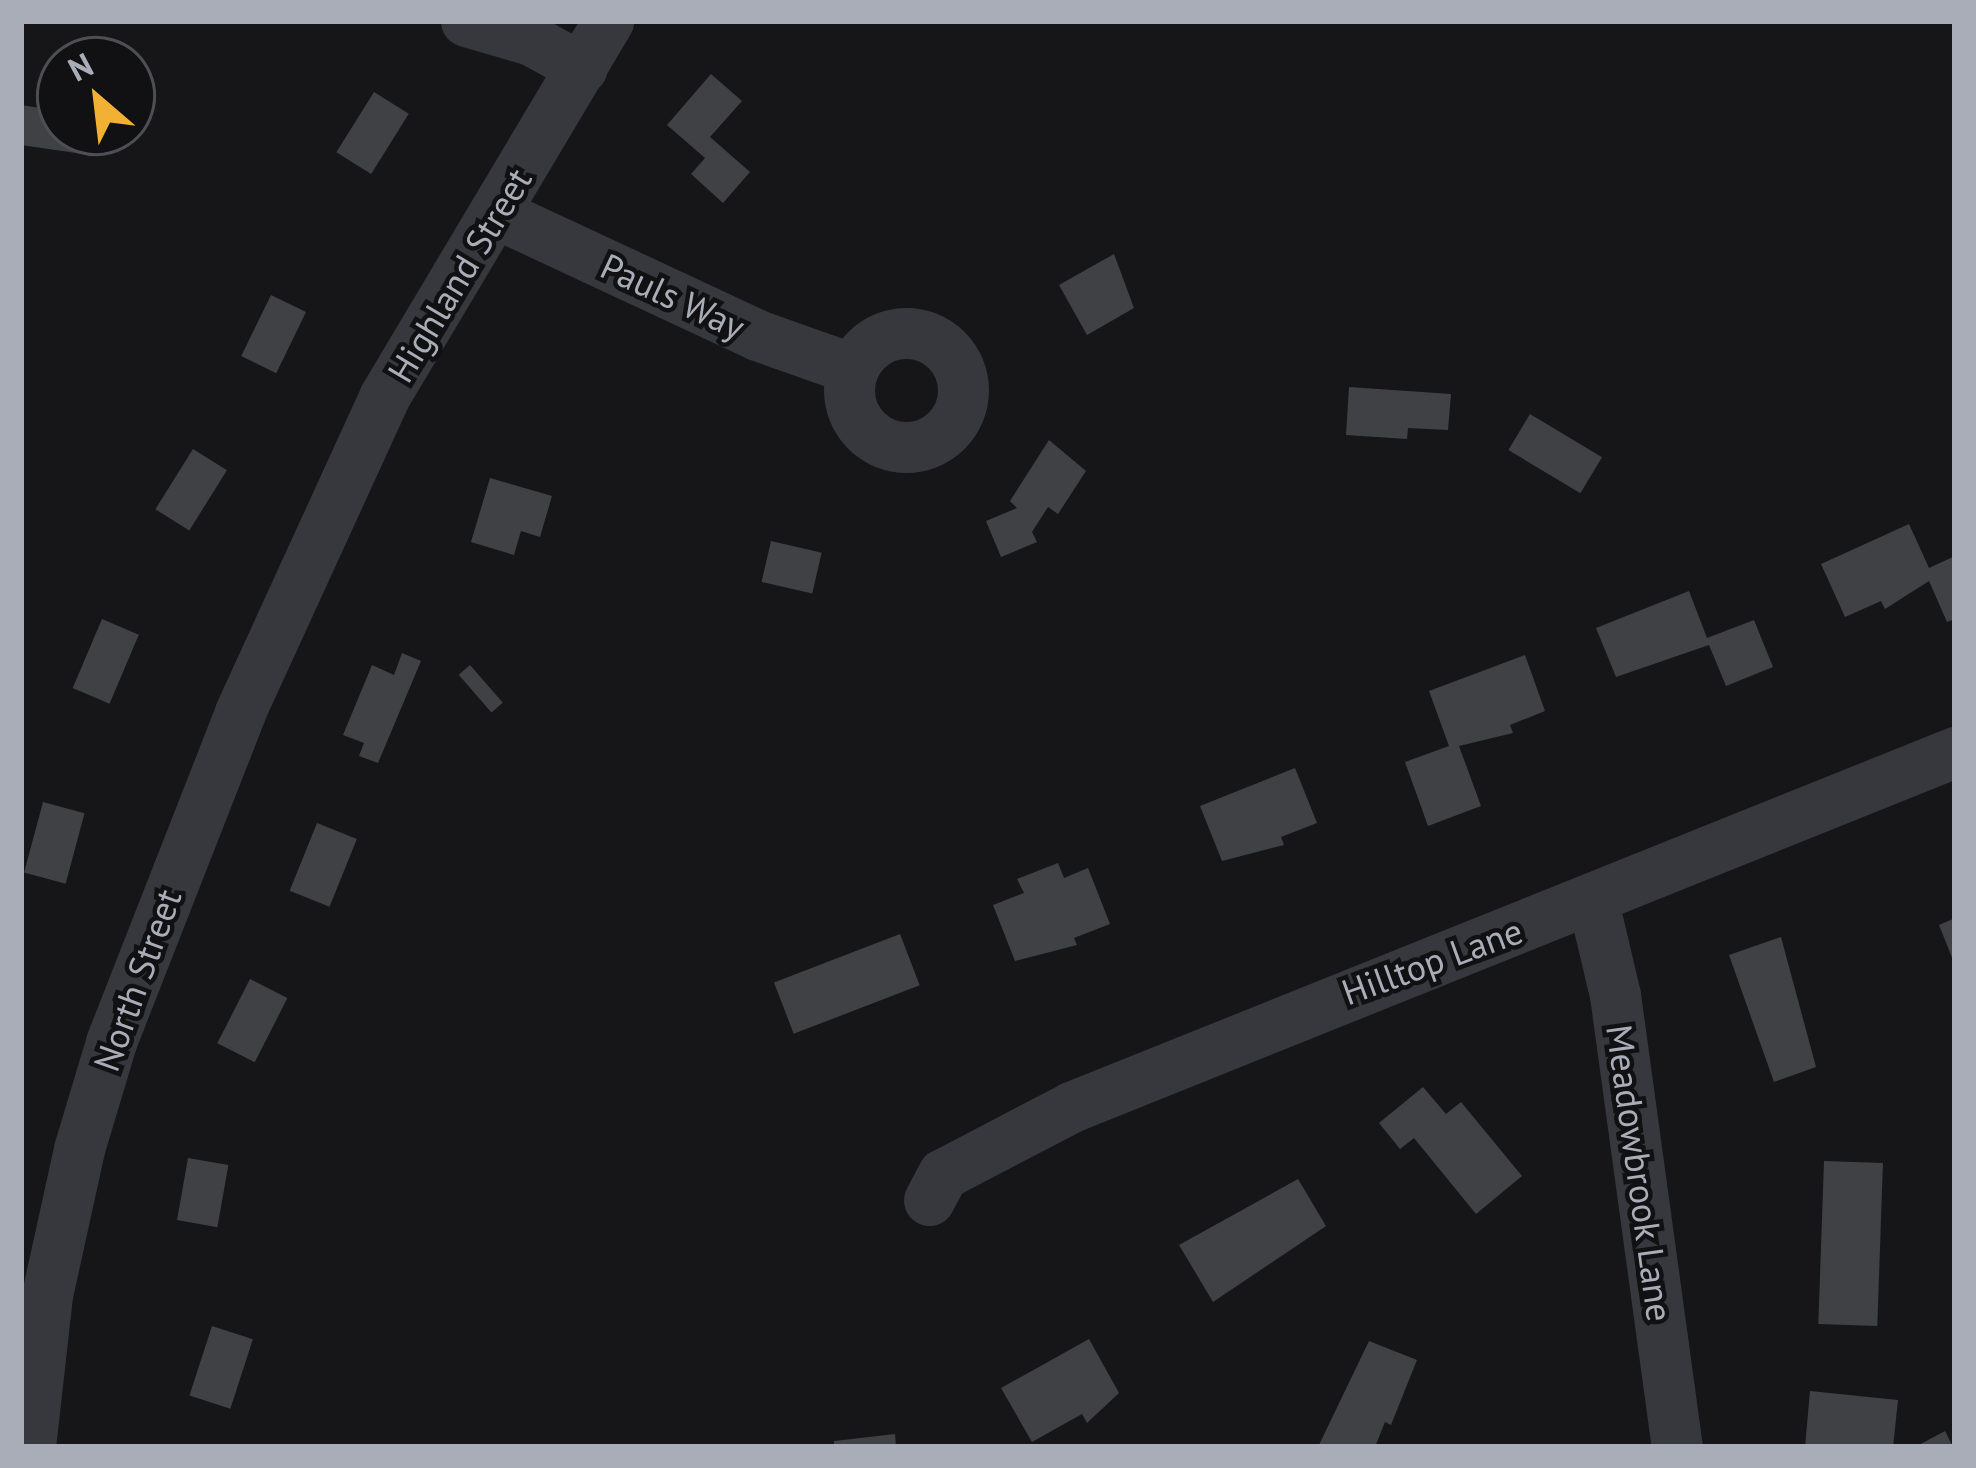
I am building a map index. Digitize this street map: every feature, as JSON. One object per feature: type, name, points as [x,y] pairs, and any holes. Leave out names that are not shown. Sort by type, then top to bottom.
[{"type":"street","points":[[466,21],[531,40],[582,68]]},
{"type":"street","name":"Highland Street","points":[[320,534],[384,398],[498,214],[608,21]]},
{"type":"street","name":"Pauls Way","points":[[498,214],[757,334],[853,369]]},
{"type":"street","name":"North Street","points":[[30,1447],[63,1210],[111,1042],[240,712],[320,534]]},
{"type":"street","name":"Hilltop Lane","points":[[929,1200],[943,1174],[1071,1107],[1318,1003],[1593,902],[1955,752]]},
{"type":"street","name":"Meadowbrook Lane","points":[[1593,902],[1616,995],[1677,1447]]},
{"type":"building","points":[[711,74],[742,101],[710,137],[750,172],[723,203],[691,174],[705,158],[667,125]]},
{"type":"building","points":[[374,92],[409,114],[371,174],[336,152]]},
{"type":"building","points":[[21,105],[36,107],[36,147],[21,145]]},
{"type":"building","points":[[1114,254],[1134,308],[1087,335],[1059,285]]},
{"type":"building","points":[[271,295],[306,312],[276,373],[241,356]]},
{"type":"building","points":[[1349,387],[1451,394],[1448,430],[1408,428],[1407,439],[1346,435]]},
{"type":"building","points":[[1530,414],[1602,457],[1580,493],[1508,450]]},
{"type":"building","points":[[1049,440],[1086,471],[1058,514],[1048,507],[1032,532],[1037,542],[1001,557],[986,521],[1017,508],[1010,501]]},
{"type":"building","points":[[193,449],[227,470],[189,530],[155,509]]},
{"type":"building","points":[[490,478],[552,496],[540,537],[521,531],[514,555],[471,542]]},
{"type":"building","points":[[1909,524],[1929,568],[1955,556],[1955,619],[1947,622],[1929,581],[1885,609],[1881,601],[1845,617],[1821,564]]},
{"type":"building","points":[[771,541],[822,553],[812,594],[762,582]]},
{"type":"building","points":[[1689,591],[1707,638],[1754,620],[1773,667],[1726,686],[1709,645],[1616,677],[1596,628]]},
{"type":"building","points":[[102,619],[139,635],[110,704],[73,688]]},
{"type":"building","points":[[402,653],[421,661],[378,763],[359,756],[364,743],[343,735],[372,665],[394,675]]},
{"type":"building","points":[[1525,655],[1545,711],[1510,725],[1513,733],[1459,746],[1481,806],[1428,826],[1405,762],[1449,746],[1429,691]]},
{"type":"building","points":[[470,665],[503,703],[491,713],[459,675]]},
{"type":"building","points":[[1295,768],[1317,823],[1281,837],[1284,845],[1222,861],[1200,806]]},
{"type":"building","points":[[43,802],[85,813],[66,884],[24,873]]},
{"type":"building","points":[[317,823],[357,839],[330,907],[290,891]]},
{"type":"building","points":[[1058,863],[1064,878],[1088,868],[1110,924],[1074,938],[1077,945],[1015,961],[993,905],[1024,893],[1017,879]]},
{"type":"building","points":[[1955,918],[1955,965],[1939,925]]},
{"type":"building","points":[[900,934],[920,985],[794,1034],[774,982]]},
{"type":"building","points":[[1781,937],[1816,1067],[1774,1082],[1729,955]]},
{"type":"building","points":[[250,979],[287,998],[255,1062],[217,1043]]},
{"type":"building","points":[[1423,1087],[1446,1114],[1461,1102],[1522,1176],[1476,1214],[1414,1138],[1400,1149],[1379,1123]]},
{"type":"building","points":[[188,1158],[228,1165],[217,1227],[177,1220]]},
{"type":"building","points":[[1824,1161],[1883,1163],[1877,1326],[1818,1324]]},
{"type":"building","points":[[1298,1179],[1326,1226],[1213,1302],[1179,1245]]},
{"type":"building","points":[[212,1326],[253,1339],[230,1409],[189,1395]]},
{"type":"building","points":[[1089,1339],[1119,1393],[1087,1423],[1082,1414],[1032,1442],[1001,1388]]},
{"type":"building","points":[[1369,1341],[1417,1360],[1391,1425],[1385,1422],[1375,1447],[1318,1447]]},
{"type":"building","points":[[1810,1391],[1898,1400],[1893,1447],[1805,1447]]},
{"type":"building","points":[[1945,1431],[1953,1447],[1915,1447]]},
{"type":"building","points":[[895,1434],[896,1447],[834,1447],[834,1441]]}]
